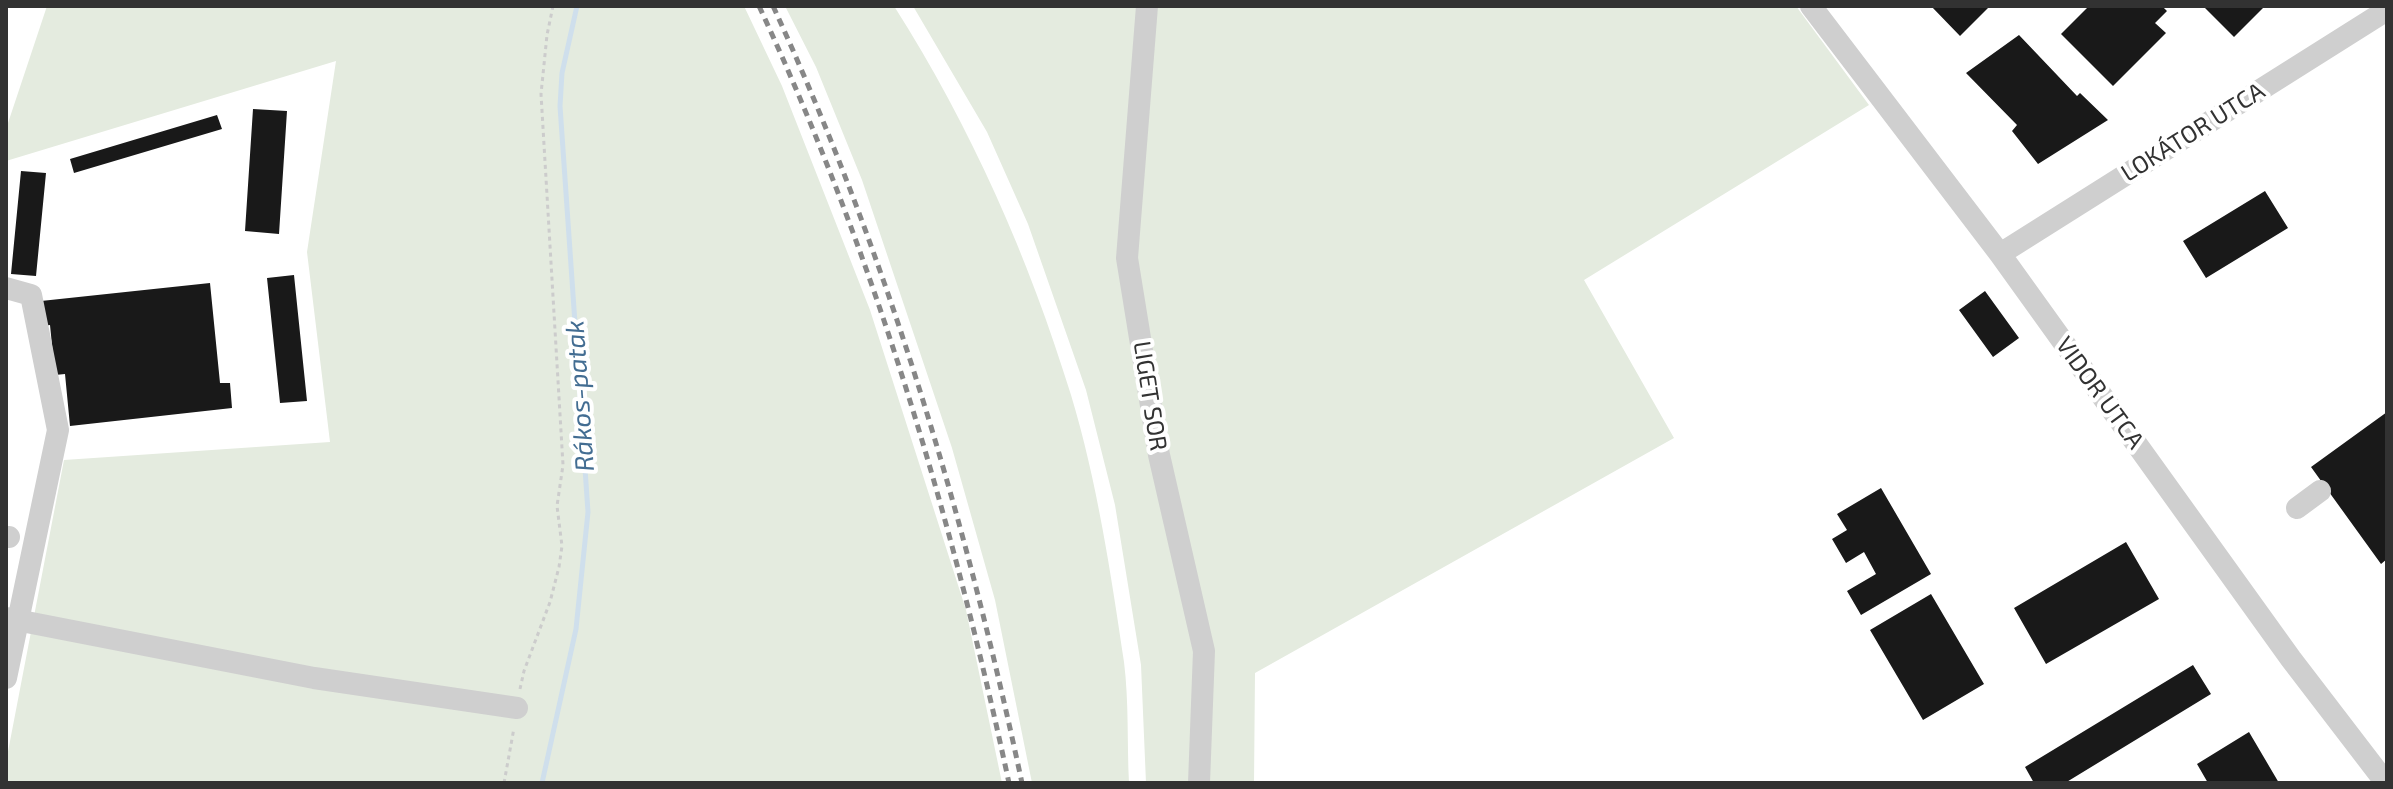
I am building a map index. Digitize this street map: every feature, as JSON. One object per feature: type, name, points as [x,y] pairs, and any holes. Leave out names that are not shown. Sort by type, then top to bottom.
[{"type":"street","name":"LIGET SOR","points":[[1147,6],[1127,258],[1159,455],[1204,651],[1199,783]]},
{"type":"street","name":"VIDOR UTCA","points":[[1811,6],[2000,254],[2291,659],[2386,783]]},
{"type":"street","name":"LOKÁTOR UTCA","points":[[2000,254],[2387,10]]},
{"type":"street","points":[[6,288],[31,295],[58,430],[12,620],[6,678]]},
{"type":"street","points":[[2297,508],[2320,491]]},
{"type":"street","points":[[12,620],[314,678],[517,708]]},
{"type":"path","points":[[504,783],[524,671],[550,602],[562,546],[557,506],[563,465],[541,94],[553,6]]},
{"type":"shaded area","points":[[47,6],[744,6],[782,86],[870,310],[966,610],[1002,783],[6,783],[6,762],[64,460],[330,442],[307,252],[336,61],[6,161],[6,129]]},
{"type":"shaded area","points":[[785,6],[894,6],[948,99],[996,194],[1036,293],[1071,395],[1096,494],[1124,662],[1129,783],[1032,783],[995,600],[952,448],[862,180],[816,67]]},
{"type":"shaded area","points":[[913,6],[1796,6],[1869,105],[1584,280],[1674,438],[1255,673],[1254,783],[1146,783],[1141,665],[1115,505],[1086,390],[1028,224],[987,132]]},
{"type":"building","points":[[1931,6],[1990,6],[1960,36]]},
{"type":"building","points":[[2089,6],[2162,6],[2167,11],[2155,23],[2166,33],[2113,86],[2061,34]]},
{"type":"building","points":[[2203,6],[2265,6],[2234,37]]},
{"type":"building","points":[[2019,35],[2077,96],[2080,93],[2108,120],[2038,164],[2012,131],[2017,125],[1966,73]]},
{"type":"building","points":[[253,109],[287,111],[279,234],[245,231]]},
{"type":"building","points":[[217,115],[222,129],[74,173],[70,159]]},
{"type":"building","points":[[21,171],[46,173],[36,276],[11,274]]},
{"type":"building","points":[[2265,191],[2288,228],[2206,278],[2183,241]]},
{"type":"building","points":[[294,275],[307,401],[280,403],[267,278]]},
{"type":"building","points":[[210,283],[220,383],[230,383],[232,408],[70,426],[65,374],[55,375],[50,325],[43,326],[41,301]]},
{"type":"building","points":[[1985,291],[2019,338],[1993,357],[1959,310]]},
{"type":"building","points":[[2387,412],[2387,559],[2381,564],[2311,467]]},
{"type":"building","points":[[1881,488],[1931,574],[1861,615],[1847,591],[1876,574],[1864,552],[1846,563],[1832,539],[1847,530],[1837,514]]},
{"type":"building","points":[[2126,542],[2159,599],[2046,664],[2014,608]]},
{"type":"building","points":[[1931,594],[1984,684],[1923,720],[1870,630]]},
{"type":"building","points":[[2193,665],[2211,694],[2065,783],[2034,783],[2025,767]]},
{"type":"building","points":[[2249,732],[2279,783],[2208,783],[2197,764]]},
{"type":"waterway","name":"Rákos-patak","points":[[542,783],[576,629],[588,512],[560,106],[562,73],[577,6]]},
{"type":"railway","points":[[759,6],[839,194],[906,387],[962,584],[1009,783]]},
{"type":"railway","points":[[773,6],[852,194],[919,387],[975,584],[1022,783]]}]
